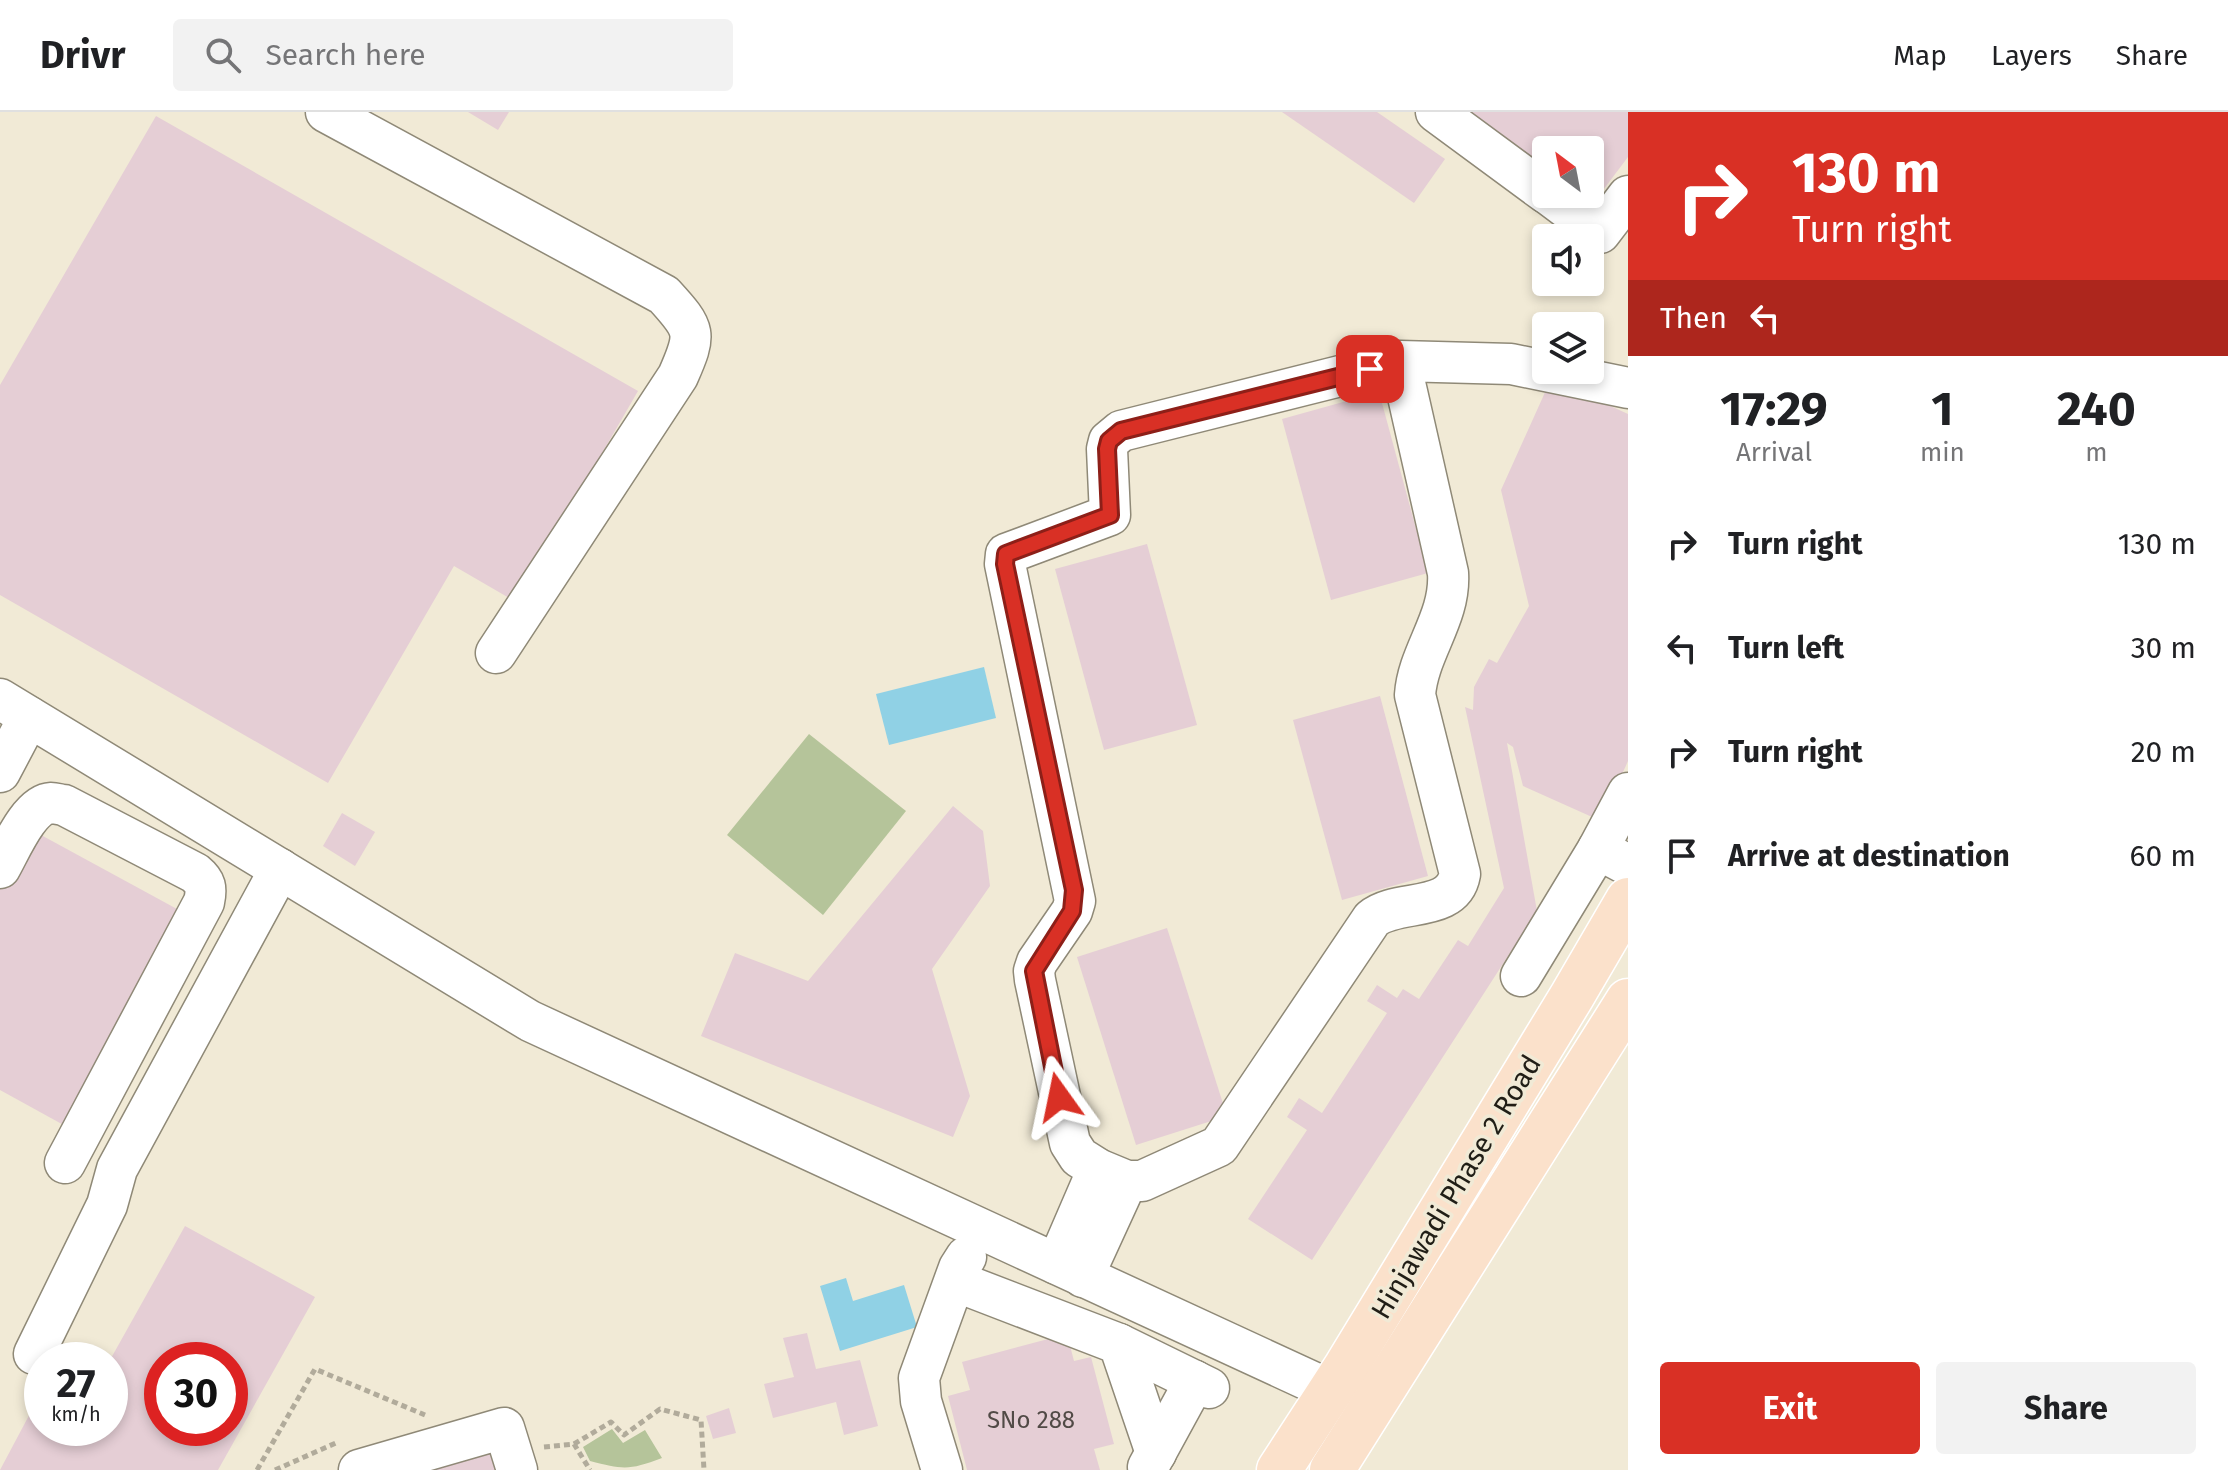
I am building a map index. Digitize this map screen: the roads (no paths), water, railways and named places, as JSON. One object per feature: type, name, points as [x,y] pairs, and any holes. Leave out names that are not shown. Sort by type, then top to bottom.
[{"type":"main road","name":"Hinjawadi Phase 2 Road","points":[[1279,1470],[1564,1010],[1628,900]]},
{"type":"main road","name":"Hinjawadi Phase 2 Road","points":[[1332,1470],[1628,1001]]},
{"type":"street","points":[[326,112],[664,295],[686,319],[692,344],[678,376],[496,653]]},
{"type":"street","points":[[1436,112],[1532,182]]},
{"type":"street","points":[[1567,208],[1600,233],[1628,196]]},
{"type":"street","points":[[1400,361],[1448,573],[1446,608],[1416,674],[1415,695],[1460,874],[1458,884],[1448,896],[1439,900],[1380,912],[1372,919],[1219,1146],[1142,1181],[1112,1175],[1079,1157],[1070,1143],[1035,980],[1037,962],[1072,911],[1074,890],[1005,564],[1006,554],[1110,515],[1107,449],[1109,441],[1121,431],[1400,361],[1511,364],[1628,388]]},
{"type":"street","points":[[0,772],[15,708],[530,1021],[1371,1409]]},
{"type":"street","points":[[1521,976],[1613,857],[1628,793]]},
{"type":"street","points":[[145,846],[168,801]]},
{"type":"street","points":[[0,868],[24,824],[40,807],[51,803],[64,805],[195,873],[203,880],[206,889],[204,902],[65,1163]]},
{"type":"street","points":[[40,1342],[107,1205],[117,1169],[280,869]]},
{"type":"street","points":[[1070,1270],[1112,1175]]},
{"type":"street","points":[[942,1470],[921,1401],[919,1378],[959,1268],[983,1230]]},
{"type":"street","points":[[955,1281],[1119,1344],[1202,1385],[1151,1462]]},
{"type":"street","points":[[1119,1344],[1151,1462]]},
{"type":"street","points":[[359,1470],[504,1428],[526,1459]]},
{"type":"water","points":[[984,667],[996,718],[889,745],[876,694]]},
{"type":"water","points":[[846,1278],[853,1301],[904,1285],[917,1327],[840,1351],[820,1286]]}]
